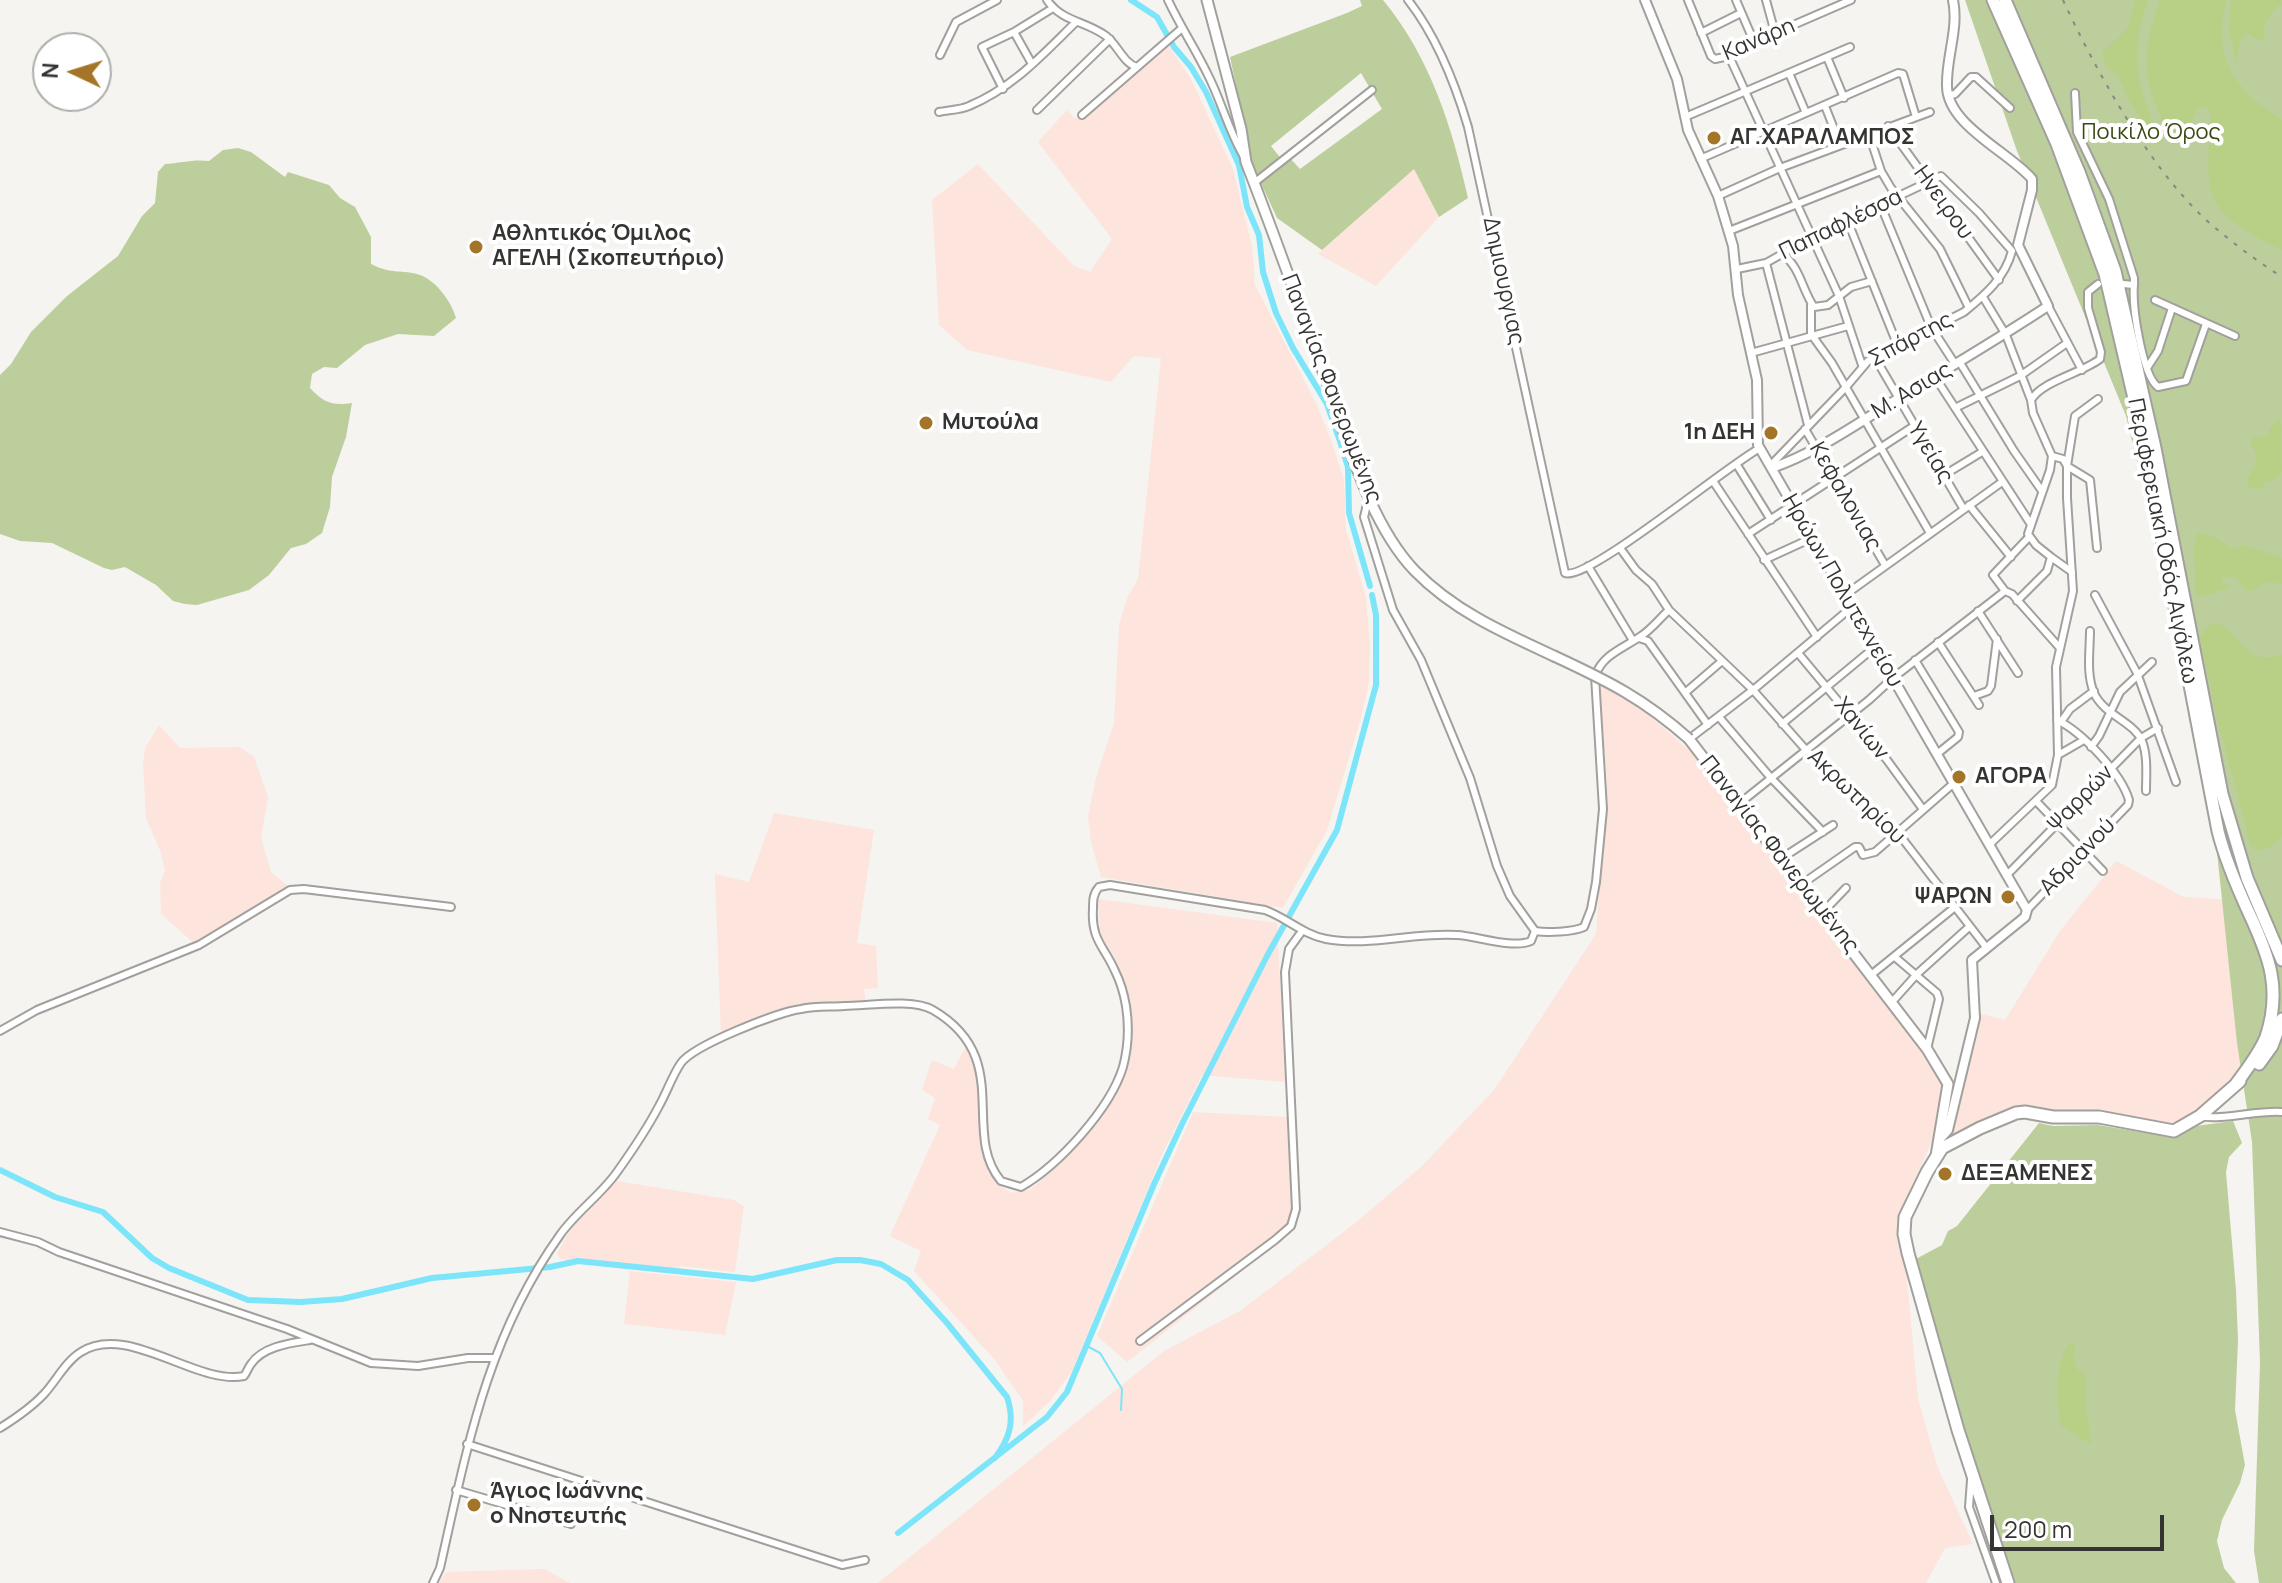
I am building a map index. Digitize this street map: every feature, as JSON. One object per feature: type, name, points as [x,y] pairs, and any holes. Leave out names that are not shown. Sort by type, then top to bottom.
[{"type":"highway","name":"Περιφερειακή Οδός Αιγάλεω","points":[[1993,0],[2057,144],[2105,274],[2140,424],[2218,831],[2273,966],[2276,993],[2268,1033],[2236,1084]]},
{"type":"highway","name":"Περιφερειακή Οδός Αιγάλεω","points":[[2005,0],[2079,172],[2115,271],[2152,435],[2222,794],[2247,878],[2282,960]]},
{"type":"highway","name":"Περιφερειακή Οδός Αιγάλεω","points":[[2008,1583],[1946,1390],[1904,1234],[1905,1217],[1911,1200],[1936,1158],[1952,1142],[2016,1113],[2099,1117],[2164,1131],[2182,1128],[2254,1069],[2268,1052],[2282,1019]]},
{"type":"main road","name":"Παναγίας Φανερωμένης","points":[[1207,0],[1241,129],[1245,158],[1369,496],[1403,557],[1426,581],[1465,612],[1625,690],[1659,713],[1689,739],[1892,1002],[1948,1084],[1936,1158]]},
{"type":"street","points":[[940,55],[956,22],[997,0]]},
{"type":"street","points":[[1047,0],[1057,13],[1090,26],[1110,39],[1131,66],[1137,67]]},
{"type":"street","points":[[1168,0],[1209,77],[1224,119],[1245,158]]},
{"type":"street","name":"Δημιουργιας","points":[[1408,0],[1444,61],[1468,127],[1565,573],[1571,576],[1588,566]]},
{"type":"street","name":"Ηρώων Πολυτεχνείου","points":[[1645,0],[1677,79],[1685,117],[1729,231],[1737,269],[1736,283],[1757,380],[1757,440],[1760,448],[2027,910]]},
{"type":"street","points":[[1736,0],[1754,42]]},
{"type":"street","points":[[1766,0],[1775,33]]},
{"type":"street","name":"Κανάρη","points":[[1701,33],[1711,56],[1715,59],[1729,56],[1835,3],[1851,0]]},
{"type":"street","points":[[1953,0],[1955,17],[1947,75],[1952,108],[2032,179],[2018,245],[2082,370]]},
{"type":"street","points":[[1690,1],[1701,33],[1741,13]]},
{"type":"street","points":[[1003,89],[982,47],[1053,8]]},
{"type":"street","points":[[939,112],[970,106],[1003,89],[1076,22]]},
{"type":"street","points":[[1082,115],[1181,29]]},
{"type":"street","points":[[1014,32],[1032,64]]},
{"type":"street","points":[[1037,110],[1110,39]]},
{"type":"street","points":[[1685,117],[1850,47]]},
{"type":"street","points":[[1729,56],[1839,296],[1862,365]]},
{"type":"street","points":[[1827,57],[1844,98]]},
{"type":"street","points":[[1700,159],[1901,72],[1916,117]]},
{"type":"street","points":[[1789,73],[1806,113]]},
{"type":"street","points":[[1948,96],[1955,94],[1973,77],[2010,108]]},
{"type":"street","points":[[1254,183],[1372,90]]},
{"type":"street","points":[[2075,93],[2077,132],[2109,199],[2132,272],[2132,300],[2147,368],[2158,387],[2186,381],[2206,324]]},
{"type":"street","points":[[1825,106],[1840,144]]},
{"type":"street","points":[[1718,196],[1840,144],[1930,112]]},
{"type":"street","name":"Ηνειρου","points":[[1888,126],[1999,280]]},
{"type":"street","points":[[1869,134],[1881,171],[1898,198],[1940,249],[1969,308]]},
{"type":"street","points":[[1729,231],[1881,171]]},
{"type":"street","name":"Παπαφλέσσα","points":[[1737,269],[1766,263],[1812,237],[1938,177],[1944,178],[2010,246]]},
{"type":"street","points":[[1881,206],[1931,327],[1981,396],[2042,491]]},
{"type":"street","points":[[1848,222],[1897,344]]},
{"type":"street","name":"Σπάρτης","points":[[1771,467],[1846,387],[1862,365],[1969,308],[1983,297],[1999,280],[2012,254],[2010,246]]},
{"type":"street","points":[[1782,254],[1796,268],[1811,305],[1809,329],[1930,533]]},
{"type":"street","name":"Κεφαλονιας","points":[[1766,263],[1807,427],[1885,565]]},
{"type":"street","points":[[1811,305],[1828,305],[1855,286],[1872,281]]},
{"type":"street","points":[[2031,400],[2041,389],[2082,370],[2102,355],[2087,302],[2088,292],[2098,284]]},
{"type":"street","points":[[2123,284],[2134,285]]},
{"type":"street","points":[[1983,297],[2006,335],[2033,413],[2052,456],[2030,523],[2029,537],[1993,575],[2059,647]]},
{"type":"street","points":[[2155,300],[2235,336]]},
{"type":"street","name":"Μ. Ασιας","points":[[1771,467],[1817,447],[2006,335],[2048,306]]},
{"type":"street","points":[[2147,368],[2158,351],[2172,308]]},
{"type":"street","points":[[1751,353],[1848,326]]},
{"type":"street","points":[[1955,408],[2020,376],[2067,343]]},
{"type":"street","name":"Υγείας","points":[[1874,356],[1944,475],[1966,506],[2011,557]]},
{"type":"street","points":[[1935,377],[2030,523]]},
{"type":"street","points":[[1989,845],[2052,785],[2058,755],[2056,667],[2072,599],[2067,466],[2075,416],[2098,399]]},
{"type":"street","points":[[1748,534],[1914,426]]},
{"type":"street","points":[[1708,725],[1648,641],[1636,638],[1588,566],[1620,548],[1760,448]]},
{"type":"street","points":[[1944,475],[1982,452]]},
{"type":"street","points":[[2052,456],[2063,459],[2067,466],[2090,480],[2097,548]]},
{"type":"street","points":[[1737,465],[1771,520]]},
{"type":"street","points":[[1713,481],[1817,637]]},
{"type":"street","points":[[1845,595],[2002,482]]},
{"type":"street","points":[[1369,496],[1364,517],[1390,602],[1421,660],[1470,778],[1497,866],[1510,896],[1535,931],[1575,931],[1584,927],[1588,918],[1596,882],[1603,794],[1595,676],[1599,664],[1669,610]]},
{"type":"street","points":[[2029,537],[2072,572]]},
{"type":"street","points":[[1764,560],[1812,538]]},
{"type":"street","name":"Ακρωτηρίου","points":[[1620,548],[1636,570],[1652,584],[1669,610],[1753,690],[1806,750],[1898,833],[1986,947]]},
{"type":"street","points":[[2017,601],[2047,571],[2051,557]]},
{"type":"street","points":[[1740,803],[2005,591]]},
{"type":"street","points":[[2095,595],[2137,673],[2176,782]]},
{"type":"street","points":[[1689,739],[1852,607]]},
{"type":"street","points":[[1978,611],[2018,673]]},
{"type":"street","points":[[2090,631],[2090,669],[2094,691],[2110,713],[2141,738],[2146,791]]},
{"type":"street","points":[[1974,696],[1991,686],[1997,639]]},
{"type":"street","points":[[1938,642],[1979,705]]},
{"type":"street","points":[[1782,724],[1875,647]]},
{"type":"street","name":"Χανίων","points":[[1798,653],[1887,760],[1922,808]]},
{"type":"street","points":[[1915,660],[1959,732],[1958,738],[1937,754]]},
{"type":"street","points":[[1686,692],[1722,661]]},
{"type":"street","points":[[2091,747],[2120,692],[2152,662]]},
{"type":"street","points":[[2059,721],[2094,691]]},
{"type":"street","points":[[1719,717],[1823,832]]},
{"type":"street","points":[[2059,721],[2084,740],[2111,768]]},
{"type":"street","name":"Ψαρρών","points":[[2007,875],[2141,738],[2158,728]]},
{"type":"street","points":[[2058,755],[2084,740]]},
{"type":"street","name":"Αδριανού","points":[[2027,910],[2128,805],[2127,794],[2111,768]]},
{"type":"street","points":[[1802,884],[1855,847],[1867,855],[1875,852],[1954,783]]},
{"type":"street","points":[[2036,801],[2103,871]]},
{"type":"street","points":[[1782,858],[1833,825]]},
{"type":"street","points":[[433,1583],[440,1568],[467,1444],[494,1358],[539,1268],[560,1235],[614,1175],[659,1105],[683,1060],[700,1048],[802,1008],[917,1004],[929,1007],[947,1020],[969,1045],[981,1072],[985,1145],[989,1160],[1001,1181],[1021,1187],[1050,1167],[1088,1125],[1114,1087],[1124,1064],[1126,1004],[1117,974],[1094,935],[1093,896],[1099,887],[1110,885],[1265,910],[1288,919],[1302,931],[1328,939],[1457,935],[1520,944],[1531,941],[1535,931]]},
{"type":"street","points":[[1823,912],[1846,888]]},
{"type":"street","points":[[0,1031],[37,1010],[199,945],[290,890],[451,907]]},
{"type":"street","points":[[1871,975],[1896,958],[1955,907]]},
{"type":"street","points":[[1940,1139],[1948,1130],[1975,1018],[1972,960],[2025,917],[2027,910]]},
{"type":"street","points":[[1892,1002],[1917,974],[1969,927]]},
{"type":"street","points":[[1140,1341],[1275,1240],[1294,1222],[1285,972],[1289,949],[1302,931]]},
{"type":"street","points":[[1896,958],[1934,990],[1939,999],[1927,1049]]},
{"type":"street","points":[[2200,1116],[2209,1118],[2258,1111],[2282,1112]]},
{"type":"street","points":[[0,1232],[38,1242],[59,1252],[279,1326],[357,1359],[382,1366],[494,1358]]},
{"type":"street","points":[[0,1428],[43,1395],[82,1351],[105,1345],[133,1347],[200,1371],[236,1377],[244,1376],[262,1354],[277,1347],[311,1340]]},
{"type":"street","points":[[467,1444],[842,1565],[850,1566],[865,1560]]},
{"type":"street","points":[[1972,1473],[1969,1507],[1996,1583]]},
{"type":"street","points":[[456,1490],[571,1524]]},
{"type":"shaded area","points":[[1163,38],[1191,79],[1233,169],[1252,246],[1255,285],[1317,405],[1344,480],[1346,530],[1366,597],[1369,682],[1361,718],[1327,830],[1283,908],[1101,877],[1091,842],[1088,816],[1096,778],[1114,723],[1119,624],[1128,596],[1138,579],[1161,358],[1134,356],[1111,382],[967,350],[939,325],[932,200],[978,164],[1074,266],[1090,272],[1112,239],[1038,142],[1067,110],[1075,119]]},
{"type":"shaded area","points":[[1414,168],[1439,217],[1376,286],[1318,254]]},
{"type":"shaded area","points":[[1599,684],[1640,707],[1692,753],[1940,1077],[1944,1097],[1934,1137],[1900,1212],[1898,1225],[1906,1268],[1918,1398],[1937,1466],[1973,1544],[1945,1548],[1926,1583],[878,1583],[1164,1351],[1240,1311],[1354,1224],[1420,1168],[1494,1090],[1596,934],[1607,781]]},
{"type":"shaded area","points":[[159,725],[180,748],[240,747],[254,757],[268,797],[261,838],[271,872],[288,886],[195,944],[161,914],[160,883],[165,871],[146,818],[143,763],[145,748]]},
{"type":"shaded area","points":[[774,813],[874,830],[857,943],[876,946],[878,988],[864,989],[866,1003],[809,1005],[721,1037],[715,874],[749,882]]},
{"type":"shaded area","points":[[2116,861],[2184,897],[2235,900],[2251,1055],[2217,1093],[2177,1126],[2026,1110],[1951,1138],[1973,1049],[1978,1013],[2005,1020],[2060,931]]},
{"type":"shaded area","points":[[1098,899],[1277,923],[1285,1082],[1202,1075],[1162,1155],[1072,1371],[1050,1401],[1023,1426],[1023,1401],[995,1360],[914,1271],[921,1251],[890,1236],[940,1125],[928,1119],[935,1098],[922,1090],[932,1060],[954,1069],[966,1046],[979,1079],[981,1138],[986,1164],[998,1185],[1012,1193],[1030,1190],[1063,1161],[1119,1089],[1131,1055],[1129,999],[1114,956],[1103,940]]},
{"type":"shaded area","points":[[1193,1112],[1288,1117],[1295,1229],[1127,1362],[1097,1336]]},
{"type":"shaded area","points":[[617,1181],[734,1200],[744,1206],[735,1272],[681,1266],[677,1269],[660,1269],[560,1259],[557,1253],[572,1227]]},
{"type":"shaded area","points":[[630,1271],[736,1282],[725,1335],[624,1324]]},
{"type":"shaded area","points":[[544,1569],[570,1583],[439,1583],[446,1572]]},
{"type":"green space","points":[[1360,0],[1383,0],[1414,45],[1437,93],[1455,145],[1468,198],[1439,217],[1414,169],[1322,250],[1277,218],[1253,166],[1230,57],[1362,6]],"holes":[[[1361,73],[1382,109],[1300,169],[1288,156],[1282,160],[1271,146]]]},
{"type":"green space","name":"Ποικίλο Όρος","points":[[1965,0],[2282,0],[2282,1583],[2259,1583],[2254,1551],[2260,1363],[2252,1142],[2237,1043],[2206,747],[2126,416],[2017,151]]},
{"type":"green space","points":[[2135,0],[2148,0],[2138,40],[2138,73],[2161,143],[2158,146],[2128,99],[2118,76],[2106,65],[2102,53],[2128,28]]},
{"type":"green space","points":[[2160,0],[2226,0],[2222,40],[2231,70],[2251,96],[2282,120],[2282,250],[2237,225],[2216,203],[2209,173],[2211,115],[2206,107],[2198,107],[2184,139],[2174,145],[2156,106],[2148,74],[2148,42]]},
{"type":"green space","points":[[2231,0],[2282,0],[2282,6],[2277,6],[2264,25],[2265,37],[2262,41],[2245,33],[2239,45],[2237,65],[2229,30]]},
{"type":"green space","points":[[238,148],[251,152],[285,177],[288,172],[329,185],[340,198],[355,207],[371,237],[371,264],[426,278],[443,293],[456,318],[434,336],[398,334],[365,345],[337,368],[324,367],[312,374],[310,388],[320,397],[334,404],[352,403],[346,437],[332,477],[330,507],[322,533],[306,544],[291,548],[269,575],[249,590],[197,605],[185,604],[173,601],[156,585],[125,567],[104,568],[52,543],[20,541],[0,534],[0,375],[11,364],[31,332],[67,296],[118,256],[142,216],[155,203],[158,172],[165,164],[209,161],[223,150]]},
{"type":"green space","points":[[2281,419],[2282,472],[2273,481],[2265,482],[2261,489],[2250,488],[2247,481],[2257,459],[2250,444],[2251,438],[2266,436],[2274,423]]},
{"type":"green space","points":[[2198,533],[2212,536],[2233,549],[2244,545],[2282,558],[2282,584],[2266,583],[2247,591],[2235,577],[2222,577],[2221,580],[2229,587],[2225,591],[2194,595],[2194,547]]},
{"type":"green space","points":[[2216,622],[2251,653],[2269,657],[2282,655],[2282,836],[2262,850],[2254,850],[2250,842],[2216,715],[2200,637],[2207,627]]},
{"type":"green space","points":[[2233,1121],[2242,1143],[2229,1157],[2226,1172],[2238,1340],[2235,1410],[2245,1465],[2222,1520],[2217,1541],[2224,1568],[2236,1583],[2013,1583],[1964,1435],[1914,1260],[1942,1245],[1948,1231],[1957,1226],[2039,1123],[2053,1126],[2098,1125],[2171,1137],[2180,1136],[2196,1126]]},
{"type":"green space","points":[[2076,1343],[2073,1357],[2078,1370],[2086,1377],[2086,1411],[2091,1444],[2061,1426],[2059,1418],[2058,1384],[2062,1360],[2069,1344]]},
{"type":"waterway","points":[[1131,0],[1157,17],[1174,47],[1191,67],[1206,92],[1239,165],[1247,207],[1259,235],[1263,272],[1276,313],[1327,404],[1340,441],[1348,467],[1349,513],[1370,586]]},
{"type":"waterway","points":[[898,1533],[1047,1417],[1067,1392],[1182,1124],[1267,956],[1337,830],[1376,685],[1376,615],[1372,595]]},
{"type":"waterway","points":[[0,1170],[55,1197],[103,1212],[152,1258],[248,1300],[301,1302],[342,1299],[432,1278],[550,1267],[578,1261],[753,1279],[837,1260],[881,1264],[908,1280],[1007,1397],[1010,1429],[995,1458]]},
{"type":"waterway","points":[[1087,1346],[1100,1353],[1122,1389],[1121,1410]]},
{"type":"railway","points":[[2063,0],[2124,115],[2162,171],[2212,225],[2282,277]]},
{"type":"place","name":"ΑΓ.ΧΑΡΑΛΑΜΠΟΣ","points":[[1714,138]]},
{"type":"place","name":"Αθλητικός Όμιλος ΑΓΕΛΗ (Σκοπευτήριο)","points":[[476,247]]},
{"type":"place","name":"Μυτούλα","points":[[926,423]]},
{"type":"place","name":"1η ΔΕΗ","points":[[1771,433]]},
{"type":"place","name":"ΑΓΟΡΑ","points":[[1959,777]]},
{"type":"place","name":"ΨΑΡΩΝ","points":[[2008,897]]},
{"type":"place","name":"ΔΕΞΑΜΕΝΕΣ","points":[[1945,1174]]},
{"type":"place","name":"Άγιος Ιωάννης ο Νηστευτής","points":[[474,1505]]}]
